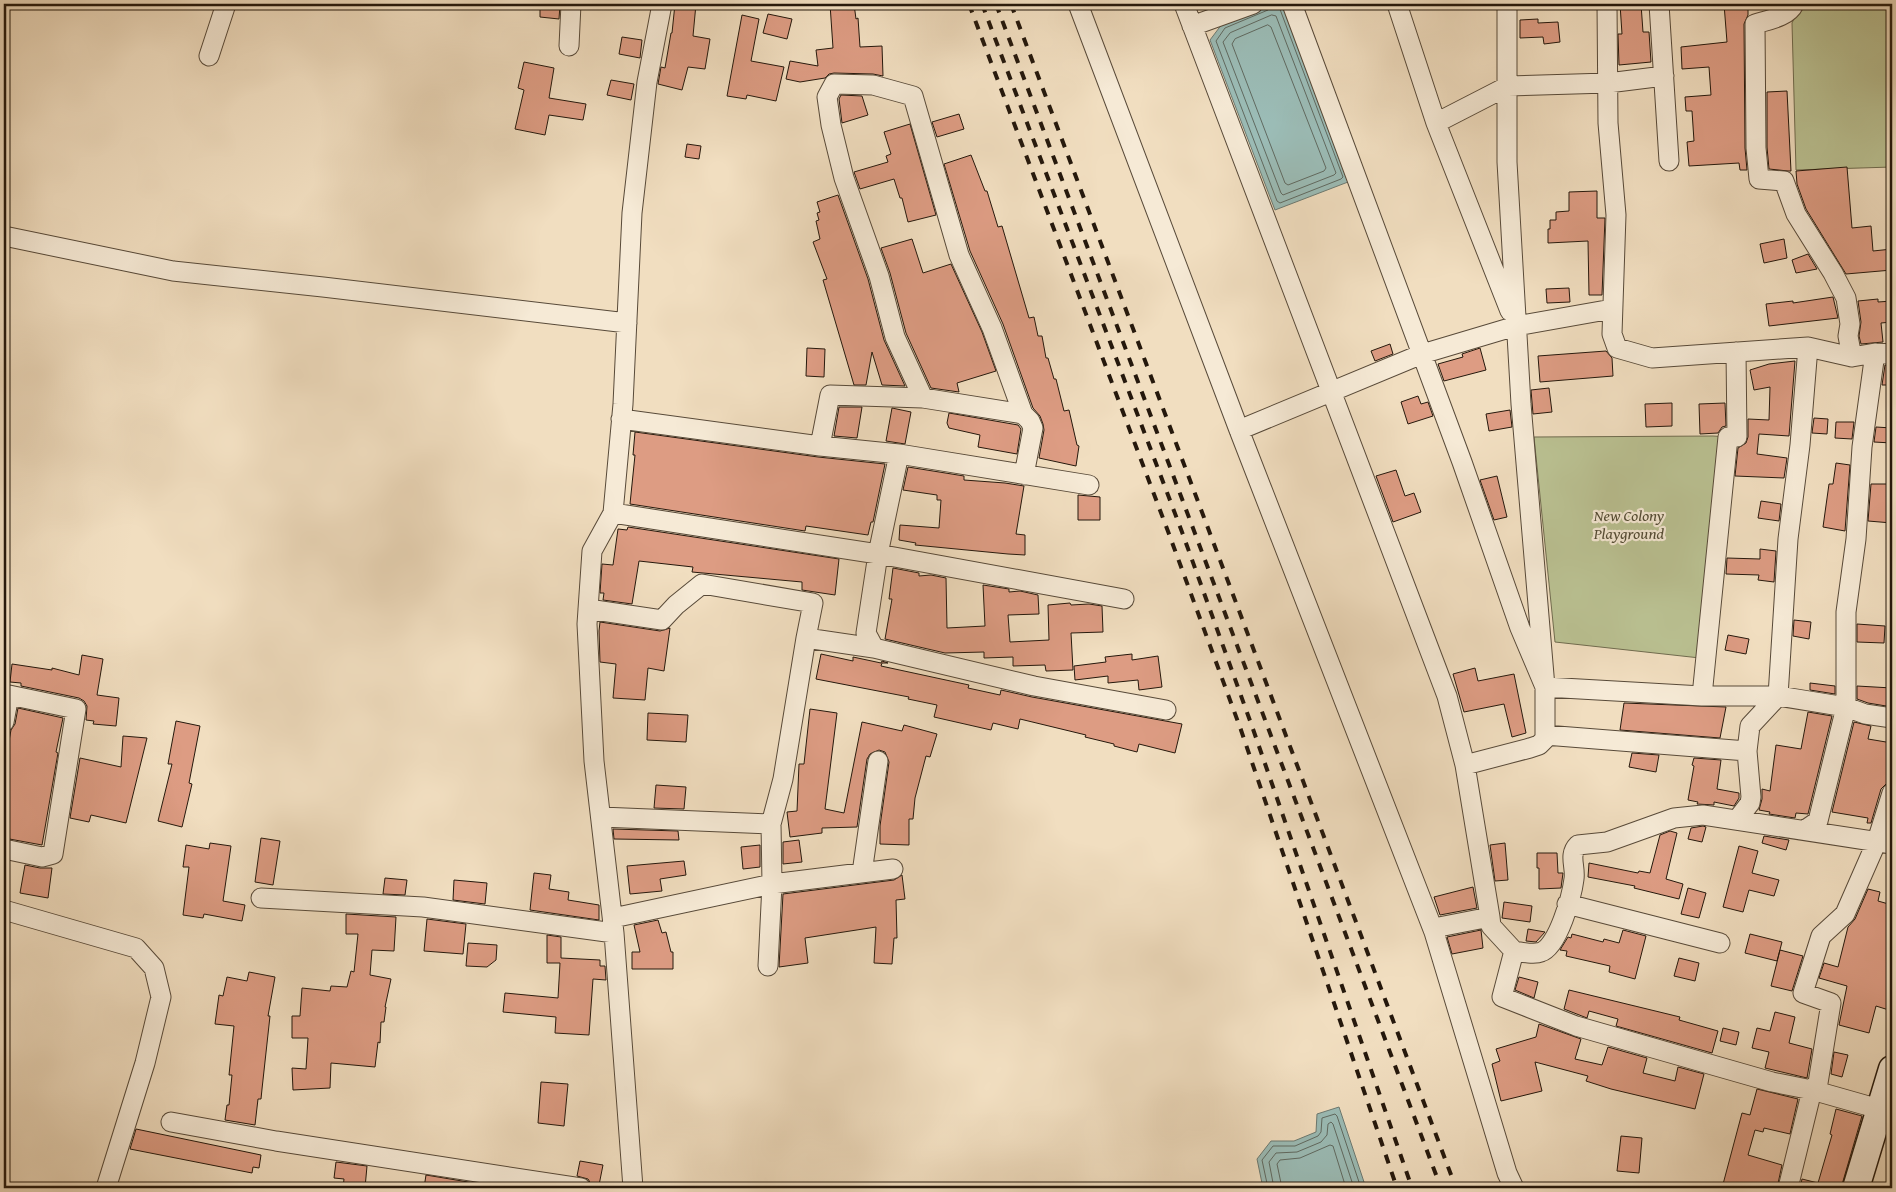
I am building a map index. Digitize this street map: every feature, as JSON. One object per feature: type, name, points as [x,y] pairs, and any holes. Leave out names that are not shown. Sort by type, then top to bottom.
[{"type":"street","points":[[209,56],[226,4]]},
{"type":"street","points":[[569,46],[571,4]]},
{"type":"street","points":[[633,1188],[614,925],[594,761],[587,624],[592,551],[613,513],[622,419],[632,212],[647,82],[662,4]]},
{"type":"street","points":[[1078,4],[1239,430],[1434,932],[1507,1173],[1514,1188]]},
{"type":"street","points":[[1184,4],[1333,393],[1446,696],[1465,765],[1491,926],[1514,951],[1540,953],[1547,949],[1560,928],[1568,904],[1575,878],[1572,853],[1578,845],[1607,842],[1674,818],[1703,815],[1885,842]]},
{"type":"street","points":[[1192,26],[1253,4]]},
{"type":"street","points":[[1292,4],[1462,462],[1520,628],[1545,687]]},
{"type":"street","points":[[1396,4],[1436,123],[1516,326]]},
{"type":"street","points":[[1465,765],[1539,745],[1545,739],[1545,687],[1521,404],[1507,162],[1507,4]]},
{"type":"street","points":[[1607,4],[1608,122],[1616,215],[1612,334],[1617,348],[1652,358],[1808,347],[1852,356],[1883,354],[1862,447],[1856,539],[1846,612],[1846,707],[1818,820],[1804,830]]},
{"type":"street","points":[[1659,4],[1670,161]]},
{"type":"street","points":[[1794,4],[1787,13],[1755,24],[1756,148],[1759,179],[1784,180],[1796,214],[1833,273],[1846,298],[1850,324],[1848,336],[1852,356]]},
{"type":"street","points":[[1436,123],[1508,86],[1608,83],[1664,76]]},
{"type":"street","points":[[923,398],[895,337],[879,276],[844,178],[831,125],[827,97],[834,84],[873,85],[913,96],[959,255],[992,328],[1023,414],[1030,421],[1033,428],[1024,475]]},
{"type":"street","points":[[4,236],[173,271],[627,323]]},
{"type":"street","points":[[1239,430],[1333,393],[1422,354],[1516,326],[1612,309]]},
{"type":"street","points":[[1737,820],[1750,803],[1751,797],[1747,751],[1750,726],[1778,696],[1788,539],[1800,445],[1808,347]]},
{"type":"street","points":[[1702,696],[1728,437],[1737,437],[1736,352]]},
{"type":"street","points":[[820,446],[830,396],[923,398],[1023,414]]},
{"type":"street","points":[[622,419],[820,446],[900,454],[1089,485]]},
{"type":"street","points":[[874,648],[866,633],[878,554],[900,454]]},
{"type":"street","points":[[613,513],[878,554],[1124,599]]},
{"type":"street","points":[[588,608],[662,620],[676,605],[702,584],[812,603],[783,779],[771,824],[772,884],[768,966]]},
{"type":"street","points":[[806,638],[874,648],[1034,686],[1166,710]]},
{"type":"street","points":[[1545,687],[1702,696],[1778,696],[1846,707],[1865,714],[1892,718]]},
{"type":"street","points":[[4,722],[6,695],[76,709],[53,854],[42,857],[4,849]]},
{"type":"street","points":[[1545,735],[1747,751]]},
{"type":"street","points":[[862,873],[878,761]]},
{"type":"street","points":[[1788,1188],[1812,1090],[1818,1083],[1831,1003],[1803,993],[1821,936],[1845,914],[1885,842],[1892,793]]},
{"type":"street","points":[[601,818],[771,824]]},
{"type":"street","points":[[261,898],[423,907],[614,925],[772,884],[893,869]]},
{"type":"street","points":[[1568,904],[1720,943]]},
{"type":"street","points":[[4,910],[136,948],[154,968],[161,996],[145,1063],[106,1188]]},
{"type":"street","points":[[1434,932],[1439,927],[1490,916]]},
{"type":"street","points":[[1514,951],[1502,997],[1576,1026],[1772,1082],[1812,1090],[1879,1109]]},
{"type":"street","points":[[1856,1188],[1892,1069]]},
{"type":"street","points":[[171,1122],[276,1141],[580,1188]]},
{"type":"green space","points":[[1801,4],[1892,4],[1892,167],[1796,170],[1792,23]]},
{"type":"green space","name":"New Colony Playground","points":[[1534,437],[1728,437],[1700,658],[1555,642]]},
{"type":"water","points":[[1271,4],[1283,5],[1348,182],[1275,210],[1210,40],[1222,24]]},
{"type":"water","points":[[1339,1107],[1366,1188],[1263,1188],[1257,1159],[1271,1141],[1294,1141],[1316,1132],[1317,1114]]},
{"type":"building","points":[[540,4],[560,5],[559,19],[540,17]]},
{"type":"building","points":[[675,4],[696,4],[693,36],[710,39],[705,69],[688,67],[682,90],[658,84],[661,67],[665,68],[672,33]]},
{"type":"building","points":[[830,4],[854,4],[856,19],[858,18],[860,47],[882,46],[883,76],[834,73],[829,74],[825,78],[800,82],[786,79],[790,61],[818,66],[816,50],[833,48]]},
{"type":"building","points":[[1620,4],[1641,4],[1643,32],[1649,32],[1651,62],[1619,65],[1618,34],[1622,34]]},
{"type":"building","points":[[1724,4],[1748,4],[1748,15],[1744,24],[1745,148],[1747,170],[1740,170],[1739,163],[1689,166],[1687,142],[1694,141],[1692,111],[1686,111],[1685,97],[1711,95],[1709,67],[1682,69],[1681,47],[1727,42]]},
{"type":"building","points":[[768,14],[792,19],[787,39],[763,33]]},
{"type":"building","points":[[742,15],[759,19],[751,61],[784,67],[776,101],[747,95],[746,99],[727,96]]},
{"type":"building","points":[[1538,19],[1538,23],[1558,22],[1560,42],[1544,44],[1543,37],[1520,38],[1520,20]]},
{"type":"building","points":[[622,37],[642,40],[640,58],[619,54]]},
{"type":"building","points":[[524,62],[554,68],[549,98],[586,104],[583,120],[549,115],[545,135],[515,129],[524,90],[518,88]]},
{"type":"building","points":[[611,80],[634,84],[631,100],[607,95]]},
{"type":"building","points":[[1787,91],[1791,171],[1769,169],[1767,147],[1767,92]]},
{"type":"building","points":[[841,95],[862,96],[868,115],[842,123],[839,99]]},
{"type":"building","points":[[959,114],[964,129],[937,137],[932,122]]},
{"type":"building","points":[[910,124],[936,215],[908,222],[902,198],[900,198],[894,179],[860,189],[854,172],[888,162],[886,156],[891,154],[884,132]]},
{"type":"building","points":[[687,144],[701,146],[699,159],[685,157]]},
{"type":"building","points":[[971,155],[985,191],[987,191],[998,227],[1002,226],[1029,318],[1034,317],[1038,336],[1042,336],[1046,358],[1048,358],[1054,379],[1056,379],[1064,411],[1069,410],[1077,445],[1079,446],[1076,466],[1039,458],[1044,430],[1043,424],[1040,416],[1033,408],[1003,324],[970,251],[944,164]]},
{"type":"building","points":[[1847,167],[1852,228],[1871,226],[1873,251],[1892,249],[1892,270],[1846,274],[1806,209],[1797,184],[1796,171]]},
{"type":"building","points":[[1597,191],[1597,218],[1605,218],[1602,295],[1589,295],[1588,241],[1548,243],[1548,229],[1550,229],[1550,220],[1556,220],[1556,212],[1569,211],[1569,192]]},
{"type":"building","points":[[838,195],[868,279],[884,340],[905,386],[882,385],[872,352],[866,385],[854,385],[823,280],[827,279],[813,242],[820,239],[816,221],[819,220],[817,213],[820,212],[817,202]]},
{"type":"building","points":[[912,239],[923,273],[951,264],[982,332],[996,371],[957,383],[959,392],[931,388],[906,333],[890,273],[881,248]]},
{"type":"building","points":[[1784,239],[1787,258],[1764,263],[1760,244]]},
{"type":"building","points":[[1808,254],[1817,269],[1796,273],[1792,260]]},
{"type":"building","points":[[1569,288],[1570,302],[1547,303],[1546,289]]},
{"type":"building","points":[[1833,297],[1838,318],[1769,326],[1766,304],[1793,301],[1793,303]]},
{"type":"building","points":[[1878,299],[1878,302],[1892,301],[1892,322],[1881,323],[1883,342],[1861,344],[1859,336],[1861,322],[1858,301]]},
{"type":"building","points":[[1390,344],[1393,354],[1375,361],[1371,351]]},
{"type":"building","points":[[807,348],[825,349],[824,377],[806,376]]},
{"type":"building","points":[[1480,348],[1486,370],[1444,381],[1438,364],[1463,357],[1462,354]]},
{"type":"building","points":[[1606,351],[1612,358],[1613,376],[1540,382],[1538,356]]},
{"type":"building","points":[[1795,361],[1789,436],[1759,434],[1757,454],[1787,458],[1784,478],[1735,476],[1738,448],[1746,443],[1748,437],[1748,419],[1769,420],[1770,387],[1754,390],[1750,370],[1769,364]]},
{"type":"building","points":[[1885,365],[1892,367],[1892,385],[1882,385]]},
{"type":"building","points":[[1549,388],[1552,412],[1533,414],[1531,390]]},
{"type":"building","points":[[1418,396],[1421,404],[1428,402],[1433,416],[1408,424],[1401,402]]},
{"type":"building","points":[[1672,403],[1672,426],[1646,427],[1645,404]]},
{"type":"building","points":[[1725,403],[1726,426],[1722,427],[1718,433],[1700,434],[1699,404]]},
{"type":"building","points":[[839,407],[862,407],[857,438],[834,436]]},
{"type":"building","points":[[892,408],[911,412],[905,444],[886,441]]},
{"type":"building","points":[[1510,410],[1512,427],[1489,431],[1486,414]]},
{"type":"building","points":[[949,413],[1018,425],[1021,429],[1017,454],[978,447],[980,435],[949,428],[947,423]]},
{"type":"building","points":[[1814,418],[1828,419],[1827,434],[1812,433]]},
{"type":"building","points":[[1836,422],[1854,422],[1852,439],[1835,438]]},
{"type":"building","points":[[1876,427],[1892,428],[1892,443],[1874,442]]},
{"type":"building","points":[[635,432],[818,457],[885,464],[873,522],[871,522],[868,535],[806,526],[805,531],[630,504],[635,455],[633,455]]},
{"type":"building","points":[[1836,463],[1850,465],[1845,531],[1823,527],[1829,484],[1833,484]]},
{"type":"building","points":[[908,467],[964,476],[964,480],[1024,486],[1016,534],[1025,535],[1025,555],[915,545],[916,543],[899,540],[900,525],[939,528],[941,500],[937,500],[937,495],[903,490]]},
{"type":"building","points":[[1396,470],[1405,496],[1414,493],[1421,512],[1393,522],[1376,476]]},
{"type":"building","points":[[1497,476],[1507,517],[1494,520],[1480,480]]},
{"type":"building","points":[[1871,484],[1891,484],[1892,523],[1868,521]]},
{"type":"building","points":[[1078,495],[1100,497],[1100,520],[1078,520]]},
{"type":"building","points":[[1761,501],[1781,504],[1779,521],[1758,518]]},
{"type":"building","points":[[628,527],[839,559],[835,595],[802,590],[802,582],[692,572],[693,567],[639,561],[632,604],[603,600],[604,593],[600,593],[602,564],[613,565],[618,529],[627,530]]},
{"type":"building","points":[[1760,549],[1776,551],[1774,582],[1758,580],[1759,575],[1726,574],[1727,558],[1760,559]]},
{"type":"building","points":[[893,568],[919,573],[919,576],[931,575],[946,578],[947,628],[985,626],[983,585],[1009,589],[1009,592],[1020,591],[1038,595],[1039,614],[1008,615],[1010,642],[1049,640],[1048,605],[1070,603],[1071,605],[1089,604],[1102,606],[1103,632],[1071,633],[1073,670],[1046,671],[1045,665],[1013,666],[1013,657],[984,658],[984,652],[945,653],[885,639],[892,599],[889,599]]},
{"type":"building","points":[[1794,620],[1811,622],[1809,639],[1793,636]]},
{"type":"building","points":[[600,622],[660,631],[670,628],[664,671],[648,668],[645,700],[613,698],[616,664],[600,662]]},
{"type":"building","points":[[1857,624],[1885,626],[1884,643],[1857,642]]},
{"type":"building","points":[[1728,635],[1749,639],[1746,654],[1725,650]]},
{"type":"building","points":[[821,654],[853,661],[853,657],[881,663],[882,661],[888,663],[882,663],[881,666],[969,685],[968,688],[1000,695],[1001,690],[1182,724],[1175,753],[1139,744],[1137,752],[1085,737],[1086,735],[1020,719],[1018,729],[993,723],[991,730],[934,717],[937,705],[908,699],[909,697],[816,679]]},
{"type":"building","points":[[1132,654],[1132,660],[1158,656],[1162,687],[1139,690],[1138,680],[1108,683],[1108,676],[1075,680],[1074,666],[1106,662],[1105,657]]},
{"type":"building","points":[[82,655],[103,659],[97,695],[119,698],[116,726],[93,724],[94,721],[86,720],[87,706],[79,698],[21,686],[21,683],[10,682],[12,664],[52,670],[52,668],[79,675]]},
{"type":"building","points":[[1475,668],[1478,681],[1514,674],[1526,733],[1512,737],[1504,704],[1464,712],[1453,674]]},
{"type":"building","points":[[1810,683],[1835,686],[1835,694],[1810,690]]},
{"type":"building","points":[[1857,686],[1892,688],[1892,707],[1857,699]]},
{"type":"building","points":[[1624,703],[1726,707],[1720,738],[1620,730]]},
{"type":"building","points":[[18,708],[63,718],[42,845],[4,838],[4,768],[11,730],[15,724]]},
{"type":"building","points":[[810,709],[837,713],[825,809],[844,813],[862,722],[902,731],[904,725],[937,734],[930,757],[926,756],[915,798],[913,819],[909,819],[909,845],[880,844],[880,826],[889,762],[885,752],[879,750],[870,754],[867,759],[857,827],[822,828],[822,833],[790,837],[787,812],[797,811],[799,764],[804,764]]},
{"type":"building","points":[[1808,712],[1832,716],[1808,814],[1796,813],[1795,818],[1769,814],[1770,812],[1759,810],[1762,789],[1770,791],[1776,745],[1801,749]]},
{"type":"building","points":[[648,713],[688,715],[686,742],[647,740]]},
{"type":"building","points":[[176,721],[200,726],[189,783],[192,784],[182,827],[158,821],[172,764],[168,764]]},
{"type":"building","points":[[1854,722],[1871,726],[1868,739],[1892,743],[1892,775],[1888,775],[1887,783],[1881,789],[1871,823],[1867,823],[1868,818],[1832,812]]},
{"type":"building","points":[[123,736],[147,738],[126,823],[91,815],[89,822],[70,818],[80,758],[121,767]]},
{"type":"building","points":[[1632,753],[1659,755],[1656,772],[1629,767]]},
{"type":"building","points":[[1694,758],[1721,760],[1717,789],[1739,793],[1739,798],[1734,806],[1714,802],[1714,805],[1697,804],[1698,802],[1688,800]]},
{"type":"building","points":[[656,785],[686,787],[684,809],[654,808]]},
{"type":"building","points":[[1706,827],[1702,842],[1688,839],[1691,828]]},
{"type":"building","points":[[613,829],[678,831],[679,840],[614,839]]},
{"type":"building","points":[[1670,831],[1677,833],[1666,879],[1683,884],[1679,899],[1634,888],[1635,886],[1588,877],[1589,863],[1638,873],[1639,871],[1650,873],[1660,835]]},
{"type":"building","points":[[1764,836],[1789,840],[1786,850],[1762,843]]},
{"type":"building","points":[[261,838],[280,841],[273,885],[255,882]]},
{"type":"building","points":[[799,840],[802,862],[783,864],[783,842]]},
{"type":"building","points":[[210,843],[231,846],[223,901],[245,905],[242,921],[204,914],[203,918],[183,915],[189,867],[183,867],[186,845],[209,849]]},
{"type":"building","points":[[1505,843],[1508,880],[1495,881],[1490,845]]},
{"type":"building","points":[[760,845],[760,867],[743,869],[741,847]]},
{"type":"building","points":[[1739,846],[1758,851],[1752,873],[1779,880],[1774,896],[1749,890],[1743,912],[1723,907]]},
{"type":"building","points":[[1537,853],[1557,853],[1558,873],[1563,873],[1561,888],[1539,889]]},
{"type":"building","points":[[684,861],[686,875],[660,879],[662,891],[630,894],[627,866]]},
{"type":"building","points":[[25,865],[52,868],[48,898],[20,893]]},
{"type":"building","points":[[534,873],[551,875],[549,889],[569,892],[568,900],[599,905],[599,920],[530,910]]},
{"type":"building","points":[[902,875],[905,899],[896,900],[897,938],[894,938],[892,964],[874,963],[876,927],[805,938],[808,963],[779,967],[783,894],[894,880]]},
{"type":"building","points":[[385,878],[407,880],[405,895],[383,894]]},
{"type":"building","points":[[454,880],[487,883],[485,904],[453,900]]},
{"type":"building","points":[[1473,887],[1477,908],[1440,915],[1434,897]]},
{"type":"building","points":[[1688,888],[1706,893],[1699,918],[1681,914]]},
{"type":"building","points":[[1868,889],[1880,892],[1878,901],[1892,905],[1892,1011],[1876,1006],[1869,1033],[1839,1025],[1847,986],[1819,978],[1824,963],[1838,967],[1848,927],[1855,919]]},
{"type":"building","points":[[1504,902],[1532,906],[1530,922],[1502,918]]},
{"type":"building","points":[[346,914],[396,917],[394,951],[372,950],[370,975],[391,979],[384,1022],[381,1022],[380,1043],[378,1042],[375,1067],[331,1063],[330,1088],[293,1090],[292,1068],[306,1069],[308,1038],[292,1038],[292,1016],[300,1016],[302,988],[330,991],[331,986],[347,987],[351,971],[354,972],[358,934],[346,934]]},
{"type":"building","points":[[427,919],[466,924],[463,954],[424,951]]},
{"type":"building","points":[[658,920],[662,933],[666,932],[671,952],[673,952],[673,969],[632,969],[632,952],[640,952],[634,925]]},
{"type":"building","points":[[1528,929],[1545,932],[1536,942],[1526,941]]},
{"type":"building","points":[[1481,930],[1483,948],[1452,954],[1447,937]]},
{"type":"building","points":[[1623,930],[1646,936],[1635,979],[1609,972],[1610,966],[1566,956],[1567,951],[1560,950],[1568,937],[1571,938],[1572,934],[1603,942],[1604,939],[1619,943]]},
{"type":"building","points":[[1750,934],[1782,942],[1777,961],[1745,953]]},
{"type":"building","points":[[547,935],[561,937],[561,958],[600,960],[600,966],[605,966],[606,980],[593,979],[589,1035],[555,1033],[556,1017],[503,1012],[505,993],[558,998],[560,963],[547,963]]},
{"type":"building","points":[[468,943],[497,945],[496,960],[487,967],[466,966]]},
{"type":"building","points":[[1780,950],[1803,956],[1792,991],[1771,986]]},
{"type":"building","points":[[1679,958],[1699,963],[1695,981],[1674,976]]},
{"type":"building","points":[[249,972],[275,977],[268,1016],[270,1016],[261,1099],[258,1099],[255,1125],[225,1120],[227,1105],[229,1105],[232,1075],[229,1075],[234,1026],[215,1024],[219,995],[223,996],[227,977],[247,981]]},
{"type":"building","points":[[1519,977],[1538,982],[1534,998],[1515,990]]},
{"type":"building","points":[[1569,990],[1680,1017],[1679,1020],[1718,1031],[1712,1053],[1616,1026],[1618,1019],[1589,1011],[1587,1018],[1564,1009]]},
{"type":"building","points":[[1775,1012],[1795,1017],[1789,1043],[1812,1049],[1807,1078],[1765,1068],[1769,1052],[1752,1048],[1757,1028],[1770,1031]]},
{"type":"building","points":[[1539,1024],[1581,1039],[1575,1059],[1602,1065],[1608,1047],[1647,1058],[1643,1073],[1675,1081],[1678,1067],[1704,1074],[1695,1109],[1611,1089],[1586,1081],[1588,1076],[1535,1062],[1542,1091],[1501,1101],[1492,1064],[1500,1061],[1496,1049],[1536,1037]]},
{"type":"building","points":[[1723,1028],[1739,1032],[1736,1045],[1720,1041]]},
{"type":"building","points":[[1834,1052],[1848,1055],[1842,1077],[1831,1074]]},
{"type":"building","points":[[541,1082],[568,1084],[564,1126],[538,1123]]},
{"type":"building","points":[[1757,1089],[1798,1099],[1790,1134],[1764,1128],[1763,1132],[1755,1130],[1748,1155],[1782,1165],[1777,1188],[1722,1188],[1742,1113],[1750,1115]]},
{"type":"building","points":[[1836,1109],[1862,1116],[1841,1188],[1800,1188],[1802,1179],[1818,1183],[1832,1135],[1830,1134]]},
{"type":"building","points":[[136,1129],[261,1155],[259,1168],[253,1167],[252,1173],[130,1149]]},
{"type":"building","points":[[1621,1136],[1642,1138],[1639,1173],[1617,1171]]},
{"type":"building","points":[[580,1161],[603,1165],[599,1185],[591,1184],[588,1179],[577,1176]]},
{"type":"building","points":[[336,1162],[367,1166],[365,1188],[343,1188],[344,1179],[334,1178]]},
{"type":"building","points":[[426,1175],[498,1187],[498,1188],[424,1188]]},
{"type":"railway","points":[[969,4],[1241,730],[1397,1188]]},
{"type":"railway","points":[[982,4],[1182,532],[1253,729],[1412,1188]]},
{"type":"railway","points":[[996,4],[1441,1188]]},
{"type":"railway","points":[[1011,4],[1456,1188]]}]
